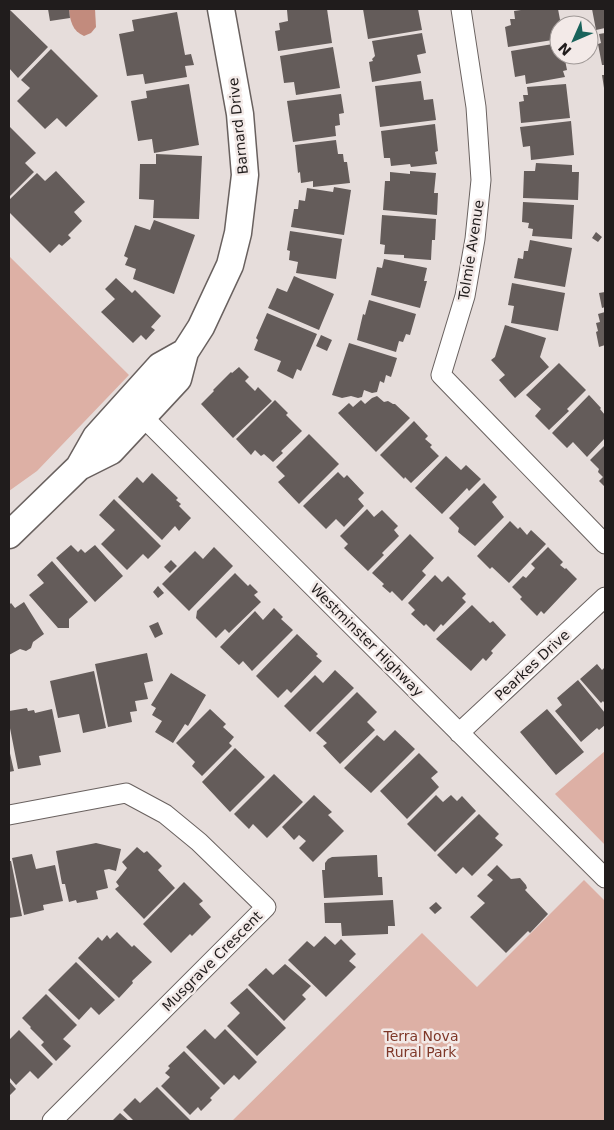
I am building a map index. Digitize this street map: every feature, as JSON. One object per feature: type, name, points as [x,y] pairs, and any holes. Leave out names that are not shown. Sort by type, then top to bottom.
[{"type":"street","name":"Barnard Drive","points":[[9,535],[79,467],[111,451],[160,366],[185,352],[201,327],[230,265],[238,233],[244,175],[240,114],[221,9]]},
{"type":"street","name":"Tolmie Avenue","points":[[461,9],[476,107],[481,180],[475,239],[465,296],[441,375],[605,544]]},
{"type":"street","name":"Westminster Highway","points":[[136,409],[605,878]]},
{"type":"street","name":"Pearkes Drive","points":[[459,733],[605,597]]},
{"type":"street","name":"Musgrave Crescent","points":[[9,815],[126,793],[165,814],[199,842],[266,907],[52,1121]]},
{"type":"green space","points":[[9,256],[129,375],[37,471],[9,491]]},
{"type":"green space","points":[[605,751],[605,845],[555,794]]},
{"type":"green space","name":"Terra Nova Rural Park","points":[[584,880],[605,901],[605,1121],[232,1121],[422,933],[477,987]]},
{"type":"shaded area","points":[[69,9],[95,9],[96,27],[91,33],[84,36],[74,28]]},
{"type":"building","points":[[9,9],[48,47],[18,78],[9,68]]},
{"type":"building","points":[[48,9],[69,9],[70,18],[50,21]]},
{"type":"building","points":[[327,9],[332,43],[278,51],[275,31],[280,30],[279,23],[288,21],[287,10]]},
{"type":"building","points":[[363,9],[418,9],[422,30],[368,39]]},
{"type":"building","points":[[558,9],[559,15],[549,15],[549,41],[508,47],[505,27],[511,25],[510,19],[515,19],[514,11]]},
{"type":"building","points":[[592,9],[605,9],[605,28],[599,29],[599,15],[593,15]]},
{"type":"building","points":[[177,12],[185,55],[191,54],[194,65],[185,66],[187,77],[145,84],[143,74],[127,76],[119,34],[134,31],[132,20]]},
{"type":"building","points":[[422,33],[426,53],[417,55],[421,73],[372,82],[369,62],[373,61],[372,59],[375,56],[372,41]]},
{"type":"building","points":[[605,33],[605,65],[602,65],[599,34]]},
{"type":"building","points":[[549,45],[549,65],[566,65],[567,70],[563,71],[565,77],[526,84],[525,75],[515,77],[511,51]]},
{"type":"building","points":[[333,47],[340,88],[296,95],[294,82],[284,83],[280,56]]},
{"type":"building","points":[[51,49],[98,96],[66,127],[57,118],[45,129],[17,101],[30,88],[21,80]]},
{"type":"building","points":[[602,75],[605,75],[605,88],[604,88]]},
{"type":"building","points":[[421,81],[424,100],[433,99],[436,120],[380,127],[375,86]]},
{"type":"building","points":[[189,84],[199,145],[154,153],[152,139],[138,141],[131,101],[147,98],[146,91]]},
{"type":"building","points":[[566,84],[570,118],[521,123],[519,102],[524,101],[523,95],[528,95],[527,87]]},
{"type":"building","points":[[341,94],[344,113],[339,114],[340,125],[335,126],[336,136],[293,142],[287,101]]},
{"type":"building","points":[[571,121],[574,155],[531,160],[530,146],[523,147],[520,127]]},
{"type":"building","points":[[435,124],[438,151],[435,152],[437,164],[411,167],[410,164],[391,166],[390,158],[384,158],[381,131]]},
{"type":"building","points":[[9,126],[36,153],[25,163],[34,172],[9,197]]},
{"type":"building","points":[[336,140],[338,154],[343,154],[344,162],[347,162],[350,183],[313,187],[313,181],[301,183],[295,145]]},
{"type":"building","points":[[156,154],[202,156],[199,219],[153,218],[154,200],[139,199],[140,164],[156,164]]},
{"type":"building","points":[[536,163],[572,165],[572,172],[579,172],[578,200],[523,198],[524,171],[535,171]]},
{"type":"building","points":[[56,171],[85,202],[74,212],[82,221],[68,235],[71,238],[62,246],[59,244],[50,253],[9,212],[9,200],[37,173],[45,181]]},
{"type":"building","points":[[410,171],[436,173],[434,193],[438,193],[437,215],[383,210],[385,181],[390,181],[390,172],[410,174]]},
{"type":"building","points":[[334,187],[351,190],[344,235],[291,227],[294,209],[298,209],[299,200],[305,201],[307,188],[333,192]]},
{"type":"building","points":[[523,202],[574,205],[572,239],[532,236],[533,229],[528,228],[529,223],[522,222]]},
{"type":"building","points":[[382,215],[436,219],[435,240],[432,240],[431,260],[404,258],[404,255],[384,254],[385,245],[380,244]]},
{"type":"building","points":[[154,220],[195,235],[174,294],[133,279],[136,269],[125,265],[128,258],[124,256],[135,225],[150,230]]},
{"type":"building","points":[[290,231],[342,239],[336,279],[296,273],[298,262],[289,260],[290,251],[287,250]]},
{"type":"building","points":[[596,232],[602,237],[598,242],[592,238]]},
{"type":"building","points":[[530,240],[572,248],[565,287],[514,278],[518,258],[523,259],[524,251],[528,251]]},
{"type":"building","points":[[384,259],[427,268],[424,281],[427,281],[420,308],[371,295],[377,267],[382,268]]},
{"type":"building","points":[[294,276],[334,294],[319,330],[268,308],[277,288],[287,292]]},
{"type":"building","points":[[116,278],[132,293],[135,290],[161,316],[151,327],[155,330],[146,340],[141,335],[133,343],[101,312],[115,299],[105,289]]},
{"type":"building","points":[[512,283],[565,293],[558,331],[511,323],[514,306],[508,305]]},
{"type":"building","points":[[605,292],[605,307],[602,308],[599,293]]},
{"type":"building","points":[[369,300],[416,314],[410,335],[406,334],[403,342],[399,341],[396,352],[357,340],[363,314],[365,315]]},
{"type":"building","points":[[605,312],[605,345],[599,347],[596,323],[600,322],[598,314]]},
{"type":"building","points":[[267,313],[317,334],[301,371],[297,369],[293,379],[277,371],[281,361],[254,350],[258,340],[256,338]]},
{"type":"building","points":[[505,325],[546,338],[540,357],[549,367],[515,398],[499,380],[505,375],[491,360],[495,357]]},
{"type":"building","points":[[321,335],[332,340],[327,351],[316,346]]},
{"type":"building","points":[[349,343],[397,358],[391,377],[386,375],[384,383],[380,381],[377,392],[372,393],[364,390],[362,397],[358,398],[351,396],[342,398],[332,395]]},
{"type":"building","points":[[559,363],[586,390],[567,409],[569,411],[549,430],[535,416],[541,409],[526,395]]},
{"type":"building","points":[[239,367],[249,377],[245,381],[255,391],[258,387],[272,401],[233,438],[201,404],[231,372]]},
{"type":"building","points":[[589,395],[605,415],[605,438],[587,457],[573,442],[567,448],[552,433]]},
{"type":"building","points":[[377,396],[384,402],[388,401],[395,404],[410,418],[376,452],[338,413],[349,403],[353,407],[361,400],[365,404]]},
{"type":"building","points":[[275,400],[288,413],[286,415],[302,431],[281,451],[283,453],[273,462],[264,454],[261,456],[255,450],[251,455],[236,439]]},
{"type":"building","points":[[414,421],[428,436],[425,439],[432,445],[430,447],[439,456],[411,483],[405,477],[404,479],[380,455]]},
{"type":"building","points":[[309,434],[339,464],[299,504],[278,482],[285,476],[276,467]]},
{"type":"building","points":[[605,445],[605,487],[599,481],[603,477],[598,472],[599,469],[590,460]]},
{"type":"building","points":[[446,456],[461,470],[466,465],[481,479],[469,491],[467,488],[442,514],[415,488]]},
{"type":"building","points":[[338,472],[344,478],[347,475],[364,493],[358,499],[364,506],[344,527],[336,519],[326,529],[303,506]]},
{"type":"building","points":[[152,473],[178,498],[176,500],[181,504],[179,506],[191,518],[179,531],[175,526],[162,540],[118,497],[137,477],[143,483]]},
{"type":"building","points":[[484,483],[497,497],[492,502],[504,517],[475,546],[458,532],[459,528],[449,518]]},
{"type":"building","points":[[114,499],[161,546],[148,559],[143,554],[127,570],[101,544],[115,530],[99,515]]},
{"type":"building","points":[[367,509],[374,517],[382,510],[398,526],[394,530],[399,536],[368,571],[344,548],[348,544],[340,536]]},
{"type":"building","points":[[510,521],[518,529],[520,527],[527,535],[531,530],[546,544],[509,583],[492,567],[490,569],[477,556]]},
{"type":"building","points":[[410,534],[434,558],[422,571],[426,575],[402,601],[392,591],[390,593],[382,586],[384,584],[372,573]]},
{"type":"building","points":[[71,545],[78,552],[81,549],[85,553],[95,545],[123,576],[95,602],[56,558]]},
{"type":"building","points":[[214,547],[233,566],[189,611],[162,584],[195,551],[203,559]]},
{"type":"building","points":[[548,547],[563,562],[560,565],[577,579],[544,614],[541,611],[537,616],[520,599],[522,597],[512,587],[523,576],[526,578],[535,568],[531,564]]},
{"type":"building","points":[[171,560],[177,566],[170,573],[164,567]]},
{"type":"building","points":[[52,561],[88,602],[69,619],[69,628],[58,628],[29,595],[44,583],[37,575]]},
{"type":"building","points":[[235,573],[248,586],[250,584],[258,592],[254,595],[261,602],[229,633],[225,629],[216,638],[196,618],[197,611]]},
{"type":"building","points":[[435,575],[442,582],[448,576],[466,594],[462,598],[466,602],[443,626],[441,624],[434,632],[411,614],[415,610],[408,603]]},
{"type":"building","points":[[158,586],[164,593],[158,598],[153,592]]},
{"type":"building","points":[[24,602],[44,634],[33,642],[31,648],[26,651],[20,649],[9,655],[9,605],[11,603],[15,608]]},
{"type":"building","points":[[472,605],[490,623],[493,621],[506,635],[491,651],[493,653],[486,661],[483,658],[471,671],[436,639]]},
{"type":"building","points":[[274,608],[283,617],[281,619],[293,630],[252,671],[243,661],[239,665],[220,647],[255,611],[263,620]]},
{"type":"building","points":[[158,622],[163,634],[155,638],[149,626]]},
{"type":"building","points":[[297,634],[318,654],[316,656],[322,661],[291,693],[287,689],[278,698],[256,676]]},
{"type":"building","points":[[147,653],[153,681],[144,683],[148,699],[135,701],[137,711],[130,712],[132,722],[108,727],[95,664]]},
{"type":"building","points":[[597,664],[602,670],[605,667],[605,704],[603,701],[601,703],[580,679]]},
{"type":"building","points":[[335,670],[354,688],[310,732],[284,706],[315,675],[323,683]]},
{"type":"building","points":[[94,671],[106,728],[83,733],[79,714],[58,718],[50,681]]},
{"type":"building","points":[[171,673],[206,695],[188,726],[185,724],[173,743],[155,732],[162,721],[152,715],[156,708],[151,705]]},
{"type":"building","points":[[578,680],[605,713],[605,725],[599,730],[597,728],[581,742],[555,711],[562,705],[557,698]]},
{"type":"building","points":[[357,692],[377,712],[367,722],[375,730],[340,764],[323,746],[327,743],[316,733]]},
{"type":"building","points":[[27,708],[28,711],[34,710],[35,713],[52,709],[61,752],[39,756],[41,765],[18,769],[9,723],[9,711]]},
{"type":"building","points":[[210,709],[226,724],[223,727],[234,737],[229,743],[232,746],[202,776],[192,766],[195,762],[176,743]]},
{"type":"building","points":[[547,709],[584,752],[556,775],[520,732]]},
{"type":"building","points":[[395,730],[415,749],[371,793],[344,768],[377,735],[384,741]]},
{"type":"building","points":[[235,748],[265,777],[230,812],[202,782]]},
{"type":"building","points":[[9,749],[14,771],[9,772]]},
{"type":"building","points":[[419,753],[438,772],[431,778],[439,787],[407,819],[380,791]]},
{"type":"building","points":[[274,774],[303,802],[267,838],[253,824],[249,829],[234,814]]},
{"type":"building","points":[[314,795],[332,812],[328,815],[344,831],[313,862],[299,848],[306,841],[299,835],[294,840],[282,827]]},
{"type":"building","points":[[436,795],[443,802],[451,795],[457,801],[462,796],[476,811],[435,852],[407,824]]},
{"type":"building","points":[[479,814],[499,834],[495,838],[503,845],[472,876],[463,867],[456,874],[437,855]]},
{"type":"building","points":[[96,843],[121,849],[116,871],[104,870],[108,888],[96,891],[98,899],[77,903],[76,900],[69,902],[65,884],[62,884],[56,851]]},
{"type":"building","points":[[137,847],[144,853],[147,851],[162,866],[158,870],[175,888],[144,919],[115,889],[119,886],[116,882],[127,868],[122,862]]},
{"type":"building","points":[[32,854],[36,869],[55,865],[63,901],[43,905],[44,910],[24,915],[12,858]]},
{"type":"building","points":[[377,855],[378,877],[382,877],[383,895],[324,898],[322,870],[325,870],[325,863],[328,859],[332,857]]},
{"type":"building","points":[[9,861],[11,861],[22,916],[9,918]]},
{"type":"building","points":[[497,865],[511,879],[520,878],[526,885],[527,888],[525,890],[548,914],[530,933],[528,931],[506,953],[470,917],[485,903],[477,896],[493,880],[487,875]]},
{"type":"building","points":[[184,882],[203,901],[199,904],[211,917],[171,953],[143,924]]},
{"type":"building","points":[[393,900],[395,926],[388,926],[388,934],[342,936],[341,923],[325,923],[324,903]]},
{"type":"building","points":[[436,902],[442,908],[435,914],[429,908]]},
{"type":"building","points":[[117,932],[132,947],[134,945],[152,962],[132,981],[133,983],[119,998],[78,958],[98,937],[102,941],[107,935],[110,939]]},
{"type":"building","points":[[325,936],[335,945],[341,939],[356,954],[349,961],[356,967],[326,997],[288,960],[307,941],[314,947]]},
{"type":"building","points":[[76,962],[115,1000],[99,1015],[91,1007],[79,1020],[48,990]]},
{"type":"building","points":[[285,964],[311,986],[302,995],[306,999],[284,1021],[248,985],[266,968],[273,975]]},
{"type":"building","points":[[247,988],[286,1028],[257,1056],[227,1026],[240,1013],[230,1003]]},
{"type":"building","points":[[46,994],[77,1025],[63,1039],[71,1046],[56,1061],[41,1045],[44,1042],[22,1018]]},
{"type":"building","points":[[205,1029],[215,1039],[225,1029],[257,1062],[239,1080],[234,1075],[224,1085],[186,1047]]},
{"type":"building","points":[[19,1030],[53,1064],[38,1079],[30,1071],[16,1085],[9,1077],[9,1040]]},
{"type":"building","points":[[184,1051],[220,1088],[201,1111],[198,1107],[190,1115],[161,1086],[170,1077],[165,1073],[170,1068],[168,1066]]},
{"type":"building","points":[[9,1081],[16,1089],[9,1096]]},
{"type":"building","points":[[157,1087],[191,1121],[134,1121],[123,1110],[135,1098],[140,1103]]},
{"type":"building","points":[[120,1113],[129,1121],[112,1121]]}]
